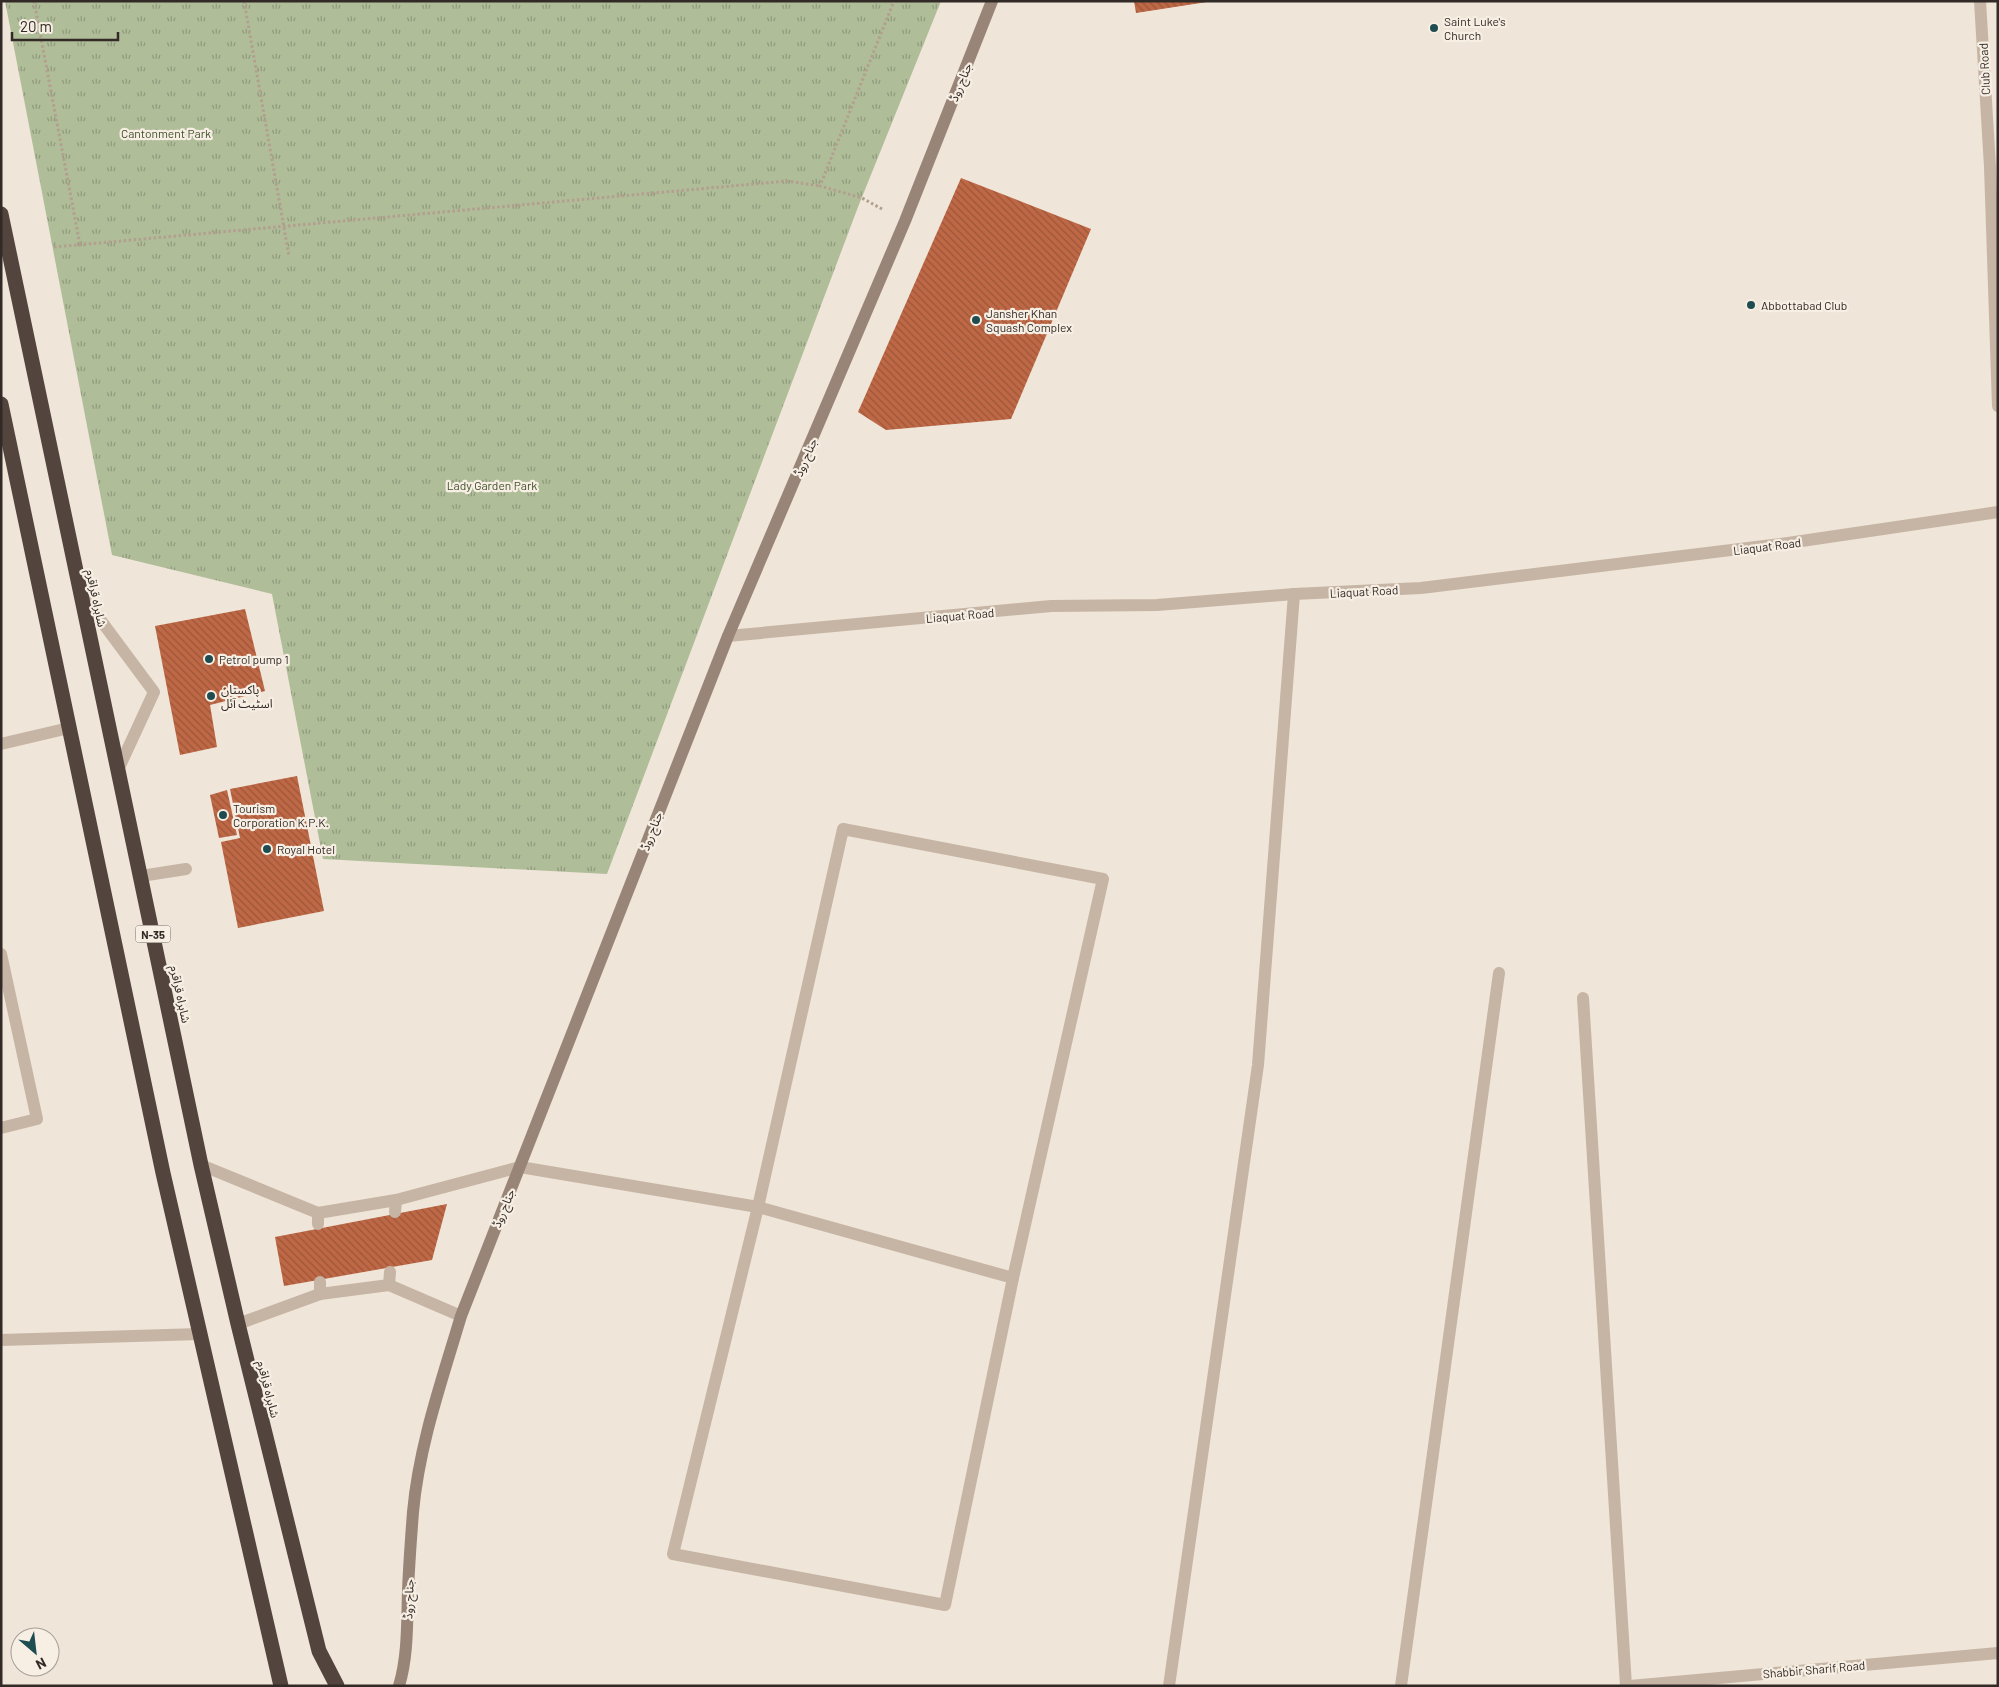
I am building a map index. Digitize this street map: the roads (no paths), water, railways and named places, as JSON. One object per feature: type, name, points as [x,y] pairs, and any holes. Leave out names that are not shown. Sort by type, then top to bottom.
[{"type":"highway","name":"شاہراہ قراقرم","points":[[1,214],[201,1165],[238,1324],[319,1651],[337,1686]]},
{"type":"highway","points":[[1,404],[163,1173],[281,1686]]},
{"type":"main road","name":"جناح روڈ","points":[[399,1686],[407,1641],[413,1510],[420,1464],[437,1395],[461,1316],[728,636],[905,221],[992,1]]},
{"type":"street","name":"Club Road","points":[[1980,1],[1990,167],[1998,406]]},
{"type":"street","name":"Liaquat Road","points":[[728,636],[1051,606],[1157,605],[1431,586],[1788,543],[1998,512]]},
{"type":"street","points":[[81,593],[154,692],[118,770]]},
{"type":"street","points":[[1168,1686],[1258,1065],[1294,594]]},
{"type":"street","points":[[1,744],[69,728]]},
{"type":"street","points":[[843,830],[1102,878],[1013,1278],[945,1606],[673,1554],[758,1207],[843,830]]},
{"type":"street","points":[[141,876],[186,869]]},
{"type":"street","points":[[1,954],[37,1119],[1,1128]]},
{"type":"street","points":[[1401,1686],[1499,973]]},
{"type":"street","points":[[1583,998],[1626,1686]]},
{"type":"street","points":[[201,1165],[318,1219],[395,1206],[520,1167],[758,1207],[1013,1278]]},
{"type":"street","points":[[389,1286],[390,1272]]},
{"type":"street","points":[[238,1324],[320,1288],[389,1286],[461,1316]]},
{"type":"street","points":[[1,1340],[200,1334]]},
{"type":"street","name":"Shabbir Sharif Road","points":[[1630,1686],[1998,1653]]},
{"type":"place","name":"Saint Luke's Church","points":[[1434,28]]},
{"type":"place","name":"Abbottabad Club","points":[[1751,305]]},
{"type":"place","name":"Jansher Khan Squash Complex","points":[[976,320]]},
{"type":"place","name":"Petrol pump 1","points":[[209,659]]},
{"type":"place","name":"پاکستان اسٹیٹ آئل","points":[[211,696]]},
{"type":"place","name":"Tourism Corporation K.P.K.","points":[[223,815]]},
{"type":"place","name":"Royal Hotel","points":[[267,849]]},
{"type":"park label","name":"Cantonment Park","points":[[166,133]]},
{"type":"park label","name":"Lady Garden Park","points":[[492,485]]}]
